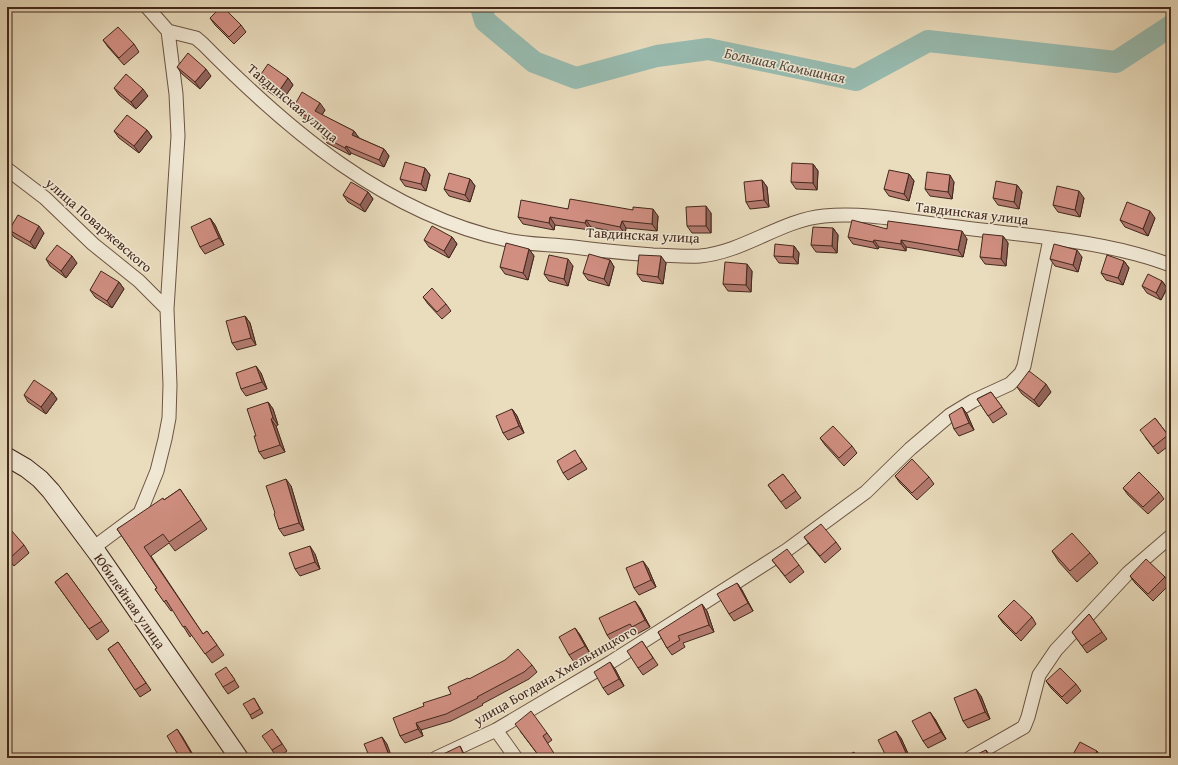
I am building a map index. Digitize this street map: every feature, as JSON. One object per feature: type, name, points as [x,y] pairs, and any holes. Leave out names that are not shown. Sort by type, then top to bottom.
[{"type":"street","points":[[93,548],[140,513],[157,471],[165,439],[170,406],[167,309],[178,136],[176,94],[168,31],[147,7]]},
{"type":"street","name":"Тавдинская улица","points":[[168,31],[196,38],[259,98],[304,138],[366,181],[411,206],[450,223],[475,232],[509,241],[612,252],[701,256],[718,253],[820,216],[841,215],[874,217],[1050,239],[1138,254],[1171,265]]},
{"type":"street","name":"улица Поваржевского","points":[[7,168],[45,198],[93,244],[139,281],[167,309]]},
{"type":"street","name":"улица Богдана Хмельницкого","points":[[436,758],[496,730],[611,662],[787,550],[866,492],[910,449],[950,415],[973,401],[1010,384],[1021,373],[1024,366],[1050,239]]},
{"type":"street","name":"Юбилейная улица","points":[[7,457],[26,468],[40,479],[56,497],[238,758]]},
{"type":"street","points":[[970,758],[1024,727],[1039,675],[1056,650],[1128,573],[1171,536]]},
{"type":"street","points":[[496,730],[516,758]]},
{"type":"building","points":[[221,7],[223,7],[241,25],[229,37],[210,18]]},
{"type":"building","points":[[118,27],[134,44],[119,58],[103,40]]},
{"type":"building","points":[[188,53],[206,69],[195,82],[177,67]]},
{"type":"building","points":[[268,64],[288,78],[277,94],[257,80]]},
{"type":"building","points":[[126,74],[143,89],[131,102],[114,88]]},
{"type":"building","points":[[302,92],[320,103],[315,111],[354,131],[352,135],[384,149],[379,160],[346,146],[345,148],[322,136],[326,128],[293,108]]},
{"type":"building","points":[[127,115],[147,130],[134,146],[114,131]]},
{"type":"building","points":[[405,162],[425,168],[421,184],[400,179]]},
{"type":"building","points":[[792,163],[813,164],[813,183],[791,182]]},
{"type":"building","points":[[889,170],[909,174],[904,194],[884,189]]},
{"type":"building","points":[[927,172],[950,175],[948,192],[925,189]]},
{"type":"building","points":[[449,173],[470,179],[465,195],[444,189]]},
{"type":"building","points":[[762,180],[764,200],[746,202],[744,182]]},
{"type":"building","points":[[996,181],[1017,185],[1014,202],[993,198]]},
{"type":"building","points":[[351,182],[368,192],[360,205],[343,195]]},
{"type":"building","points":[[1057,186],[1079,191],[1075,210],[1053,205]]},
{"type":"building","points":[[570,199],[633,210],[633,207],[653,209],[652,224],[622,221],[620,227],[586,220],[585,223],[550,217],[549,223],[518,217],[521,200],[568,209]]},
{"type":"building","points":[[1127,202],[1150,211],[1143,229],[1120,220]]},
{"type":"building","points":[[706,206],[706,226],[687,226],[686,207]]},
{"type":"building","points":[[18,215],[39,226],[30,242],[9,230]]},
{"type":"building","points":[[210,218],[219,238],[200,247],[191,227]]},
{"type":"building","points":[[852,220],[887,229],[888,221],[962,231],[958,250],[901,240],[901,244],[874,240],[873,242],[848,237]]},
{"type":"building","points":[[432,226],[452,237],[444,251],[424,240]]},
{"type":"building","points":[[813,227],[833,228],[832,246],[811,245]]},
{"type":"building","points":[[983,234],[1003,236],[1001,259],[980,257]]},
{"type":"building","points":[[506,243],[529,249],[523,273],[500,267]]},
{"type":"building","points":[[775,244],[794,246],[793,257],[774,256]]},
{"type":"building","points":[[1054,244],[1077,250],[1073,265],[1050,259]]},
{"type":"building","points":[[57,245],[72,256],[61,271],[46,259]]},
{"type":"building","points":[[589,254],[610,260],[604,279],[583,273]]},
{"type":"building","points":[[549,255],[568,259],[564,279],[544,274]]},
{"type":"building","points":[[639,255],[661,256],[658,277],[637,274]]},
{"type":"building","points":[[1107,255],[1124,261],[1118,278],[1101,273]]},
{"type":"building","points":[[725,262],[747,264],[746,285],[723,284]]},
{"type":"building","points":[[101,271],[119,282],[107,301],[90,290]]},
{"type":"building","points":[[1148,274],[1162,281],[1156,293],[1142,286]]},
{"type":"building","points":[[432,288],[446,304],[437,312],[423,297]]},
{"type":"building","points":[[245,316],[251,338],[232,343],[226,321]]},
{"type":"building","points":[[256,366],[262,382],[241,389],[236,373]]},
{"type":"building","points":[[1029,371],[1046,384],[1034,400],[1017,387]]},
{"type":"building","points":[[34,380],[52,392],[41,407],[24,395]]},
{"type":"building","points":[[991,392],[1002,407],[988,416],[977,399]]},
{"type":"building","points":[[268,402],[273,418],[271,419],[280,445],[259,452],[254,436],[256,436],[247,409]]},
{"type":"building","points":[[962,407],[969,423],[954,429],[949,415]]},
{"type":"building","points":[[512,409],[519,426],[503,433],[496,416]]},
{"type":"building","points":[[1155,418],[1168,435],[1153,447],[1140,430]]},
{"type":"building","points":[[833,426],[852,446],[839,458],[820,438]]},
{"type":"building","points":[[575,450],[582,462],[563,473],[557,461]]},
{"type":"building","points":[[912,459],[929,477],[912,493],[895,476]]},
{"type":"building","points":[[1139,472],[1159,492],[1143,507],[1123,488]]},
{"type":"building","points":[[783,474],[796,491],[781,502],[768,485]]},
{"type":"building","points":[[286,479],[299,523],[279,529],[266,486]]},
{"type":"building","points":[[180,489],[201,520],[169,542],[163,534],[144,547],[203,634],[207,631],[217,645],[205,654],[185,626],[183,627],[166,600],[164,602],[155,589],[157,588],[117,529],[163,498],[164,500]]},
{"type":"building","points":[[821,524],[836,542],[820,556],[804,537]]},
{"type":"building","points":[[11,530],[24,545],[9,559],[7,557],[7,533]]},
{"type":"building","points":[[1072,533],[1090,553],[1070,571],[1052,551]]},
{"type":"building","points":[[310,546],[315,562],[295,569],[289,553]]},
{"type":"building","points":[[787,549],[799,565],[785,576],[772,560]]},
{"type":"building","points":[[1146,559],[1165,577],[1148,594],[1130,576]]},
{"type":"building","points":[[643,561],[651,580],[634,588],[626,568]]},
{"type":"building","points":[[67,573],[102,621],[89,629],[55,582]]},
{"type":"building","points":[[737,583],[748,603],[729,614],[717,594]]},
{"type":"building","points":[[1014,600],[1032,617],[1016,634],[998,616]]},
{"type":"building","points":[[635,601],[645,620],[632,627],[630,624],[607,635],[599,618]]},
{"type":"building","points":[[702,604],[709,625],[678,636],[680,640],[667,648],[658,632]]},
{"type":"building","points":[[1089,614],[1102,632],[1082,646],[1072,632]]},
{"type":"building","points":[[575,628],[585,646],[569,655],[559,637]]},
{"type":"building","points":[[642,641],[653,658],[638,668],[627,651]]},
{"type":"building","points":[[118,642],[146,683],[135,690],[108,649]]},
{"type":"building","points":[[518,649],[532,665],[524,672],[446,714],[416,723],[418,729],[400,736],[393,718],[424,706],[423,703],[451,694],[448,687],[468,678],[469,679],[505,660]]},
{"type":"building","points":[[610,662],[619,679],[603,688],[594,672]]},
{"type":"building","points":[[226,667],[235,680],[223,687],[215,674]]},
{"type":"building","points":[[1060,668],[1076,684],[1062,697],[1046,681]]},
{"type":"building","points":[[976,689],[985,712],[963,721],[954,698]]},
{"type":"building","points":[[254,698],[260,709],[250,715],[243,704]]},
{"type":"building","points":[[531,711],[547,733],[543,736],[557,758],[536,758],[539,756],[515,724]]},
{"type":"building","points":[[930,712],[941,732],[923,741],[912,721]]},
{"type":"building","points":[[177,729],[194,758],[180,758],[167,736]]},
{"type":"building","points":[[272,729],[282,744],[272,750],[262,736]]},
{"type":"building","points":[[896,731],[906,753],[896,758],[887,758],[878,740]]},
{"type":"building","points":[[382,737],[390,758],[370,758],[364,744]]},
{"type":"building","points":[[1080,742],[1097,751],[1093,758],[1071,758]]},
{"type":"building","points":[[460,746],[465,758],[437,758],[437,757]]},
{"type":"building","points":[[986,750],[989,758],[969,758]]},
{"type":"building","points":[[854,752],[857,758],[843,758]]},
{"type":"waterway","name":"Большая Камышная","points":[[481,7],[485,21],[534,62],[576,78],[657,56],[708,49],[856,80],[928,41],[1116,62],[1171,26]]}]
